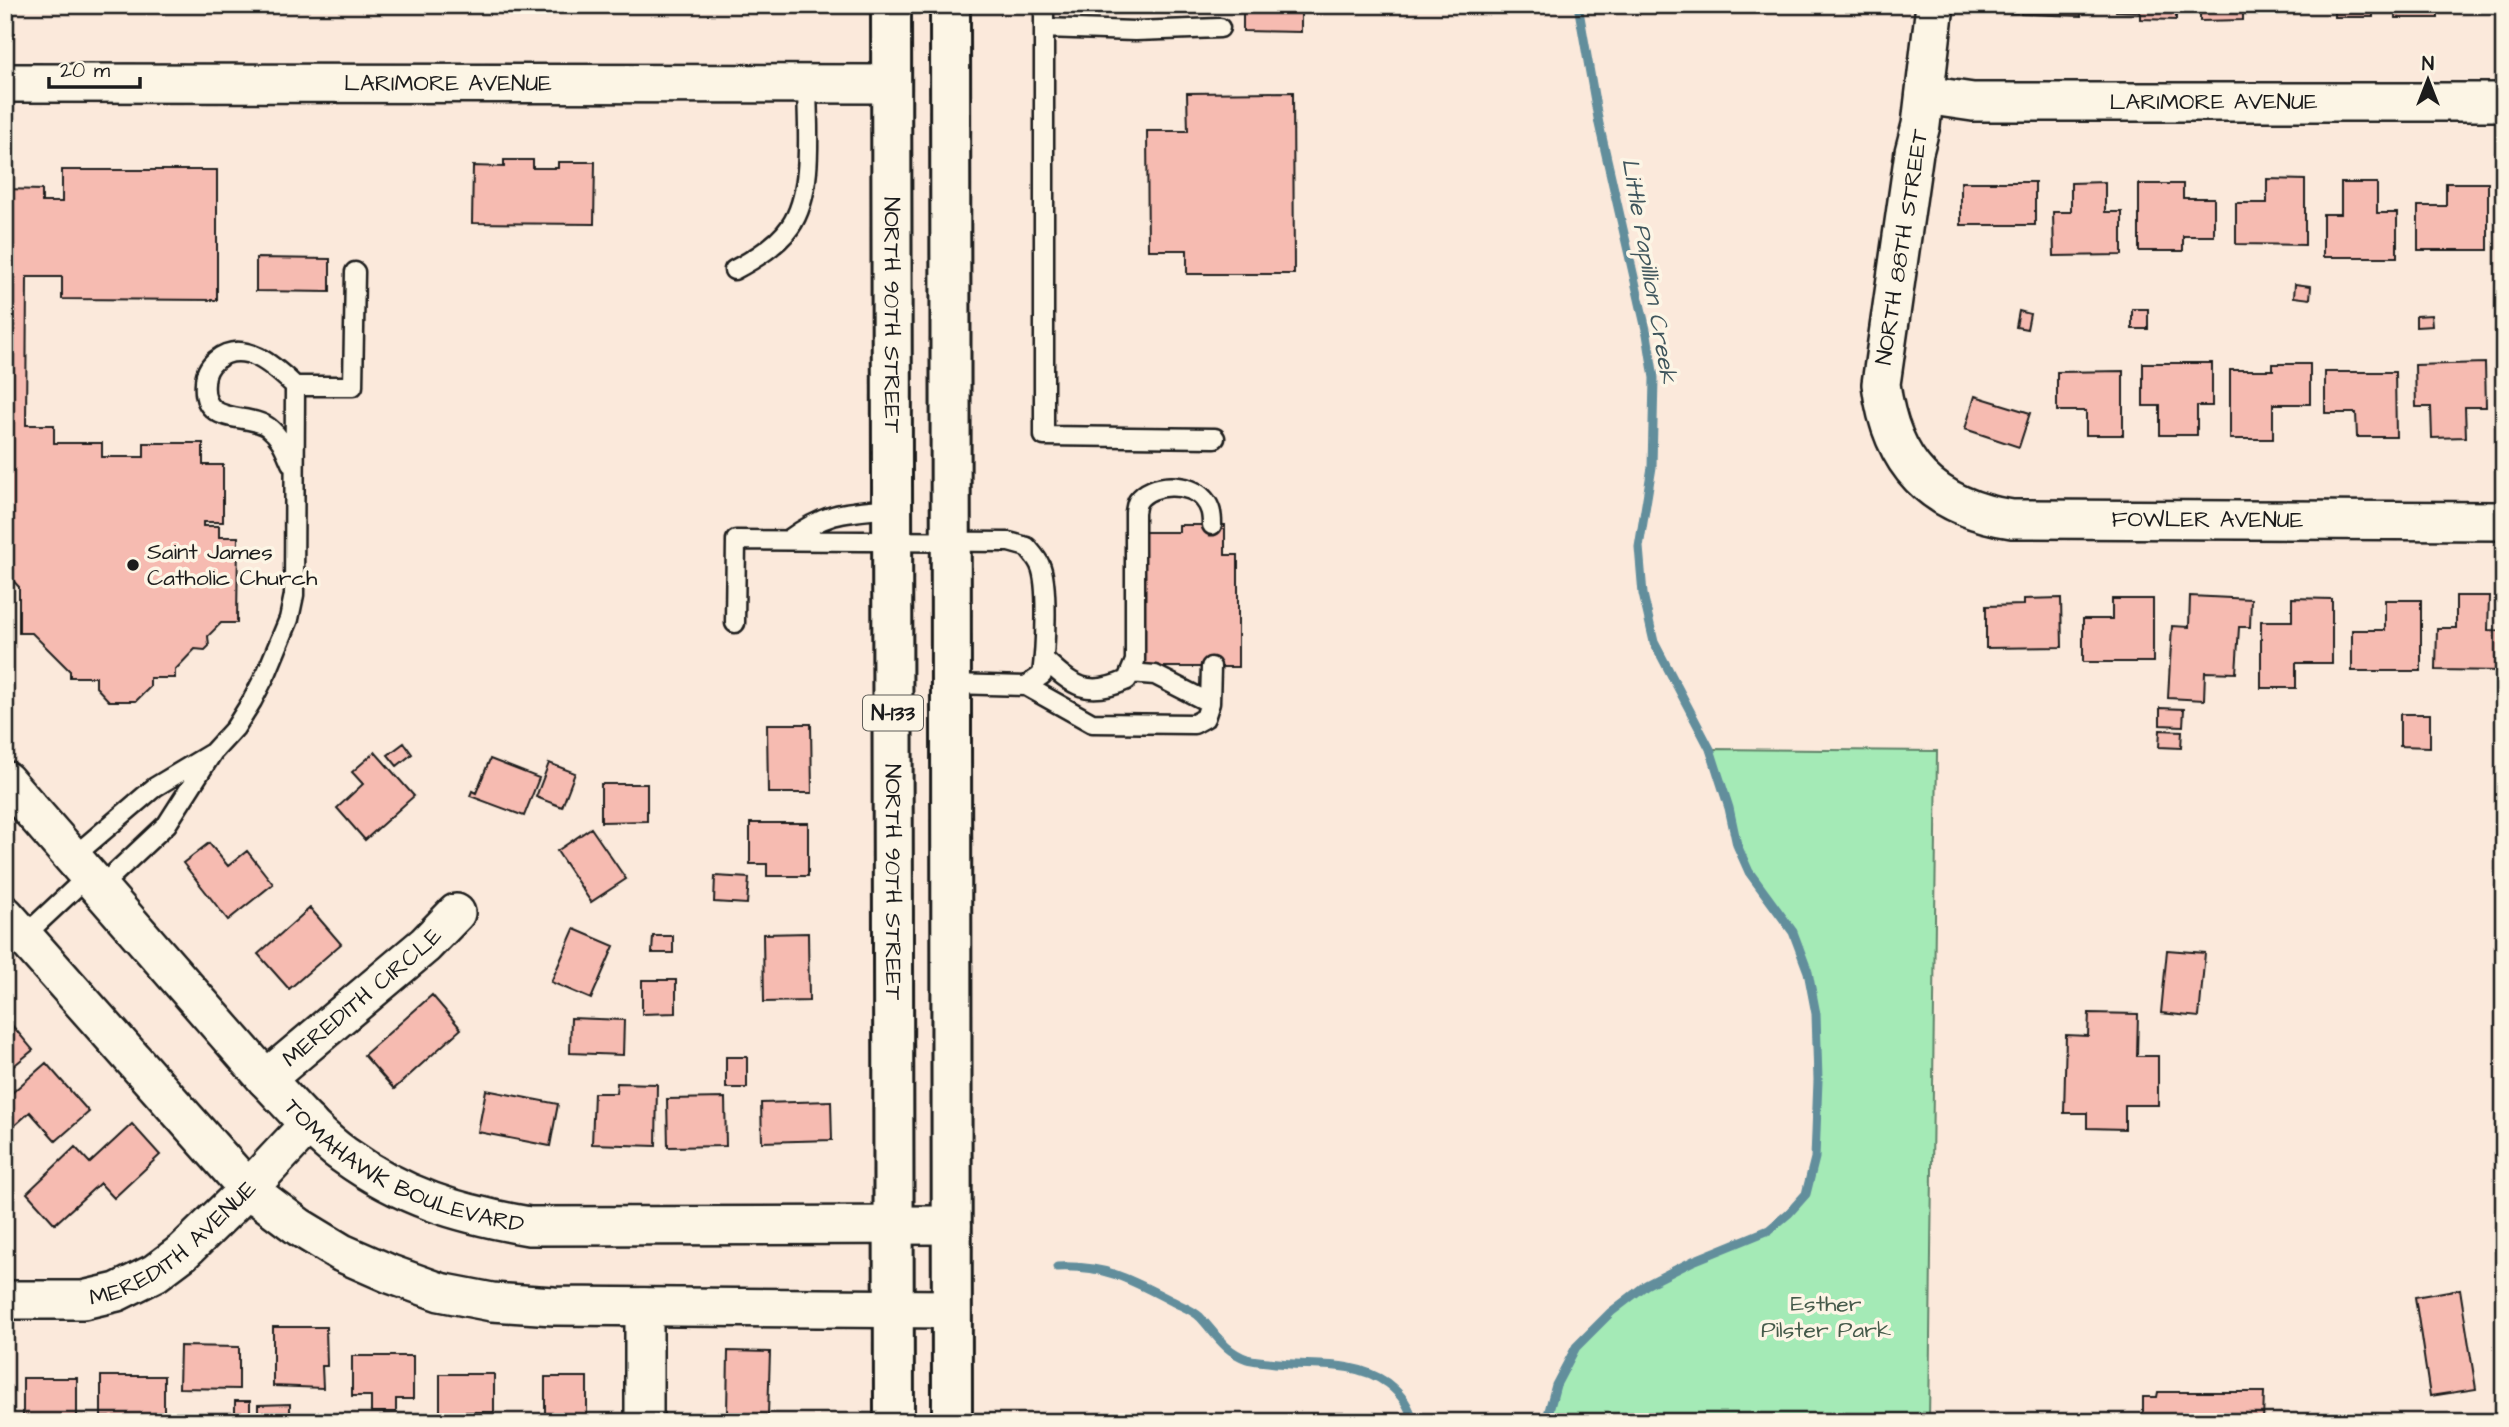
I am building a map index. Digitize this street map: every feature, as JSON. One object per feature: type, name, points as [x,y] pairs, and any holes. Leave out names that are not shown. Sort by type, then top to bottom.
[{"type":"main road","name":"NORTH 90TH STREET","points":[[891,5],[894,1422]]},
{"type":"main road","name":"N-133","points":[[950,5],[952,1422]]},
{"type":"street","name":"NORTH 88TH STREET","points":[[1922,480],[1905,459],[1893,436],[1881,384],[1936,5]]},
{"type":"street","name":"LARIMORE AVENUE","points":[[5,83],[891,84]]},
{"type":"street","name":"LARIMORE AVENUE","points":[[1925,95],[1973,102],[2504,102]]},
{"type":"street","name":"FOWLER AVENUE","points":[[1922,480],[1961,506],[1986,515],[2012,519],[2504,521]]},
{"type":"street","name":"TOMAHAWK BOULEVARD","points":[[5,780],[266,1079],[309,1124],[342,1153],[373,1174],[436,1205],[476,1217],[529,1226],[952,1225]]},
{"type":"street","name":"MEREDITH CIRCLE","points":[[266,1079],[425,945],[456,913]]},
{"type":"street","points":[[14,925],[248,1189],[299,1227],[342,1253],[390,1274],[440,1292],[492,1302],[644,1307],[951,1309]]},
{"type":"street","name":"MEREDITH AVENUE","points":[[5,1300],[83,1300],[117,1292],[155,1273],[183,1252],[248,1189],[309,1124]]},
{"type":"street","points":[[644,1307],[644,1422]]},
{"type":"lane","points":[[1044,5],[1044,436],[1216,438]]},
{"type":"lane","points":[[1044,27],[1135,31],[1220,27]]},
{"type":"lane","points":[[734,270],[752,261],[790,228],[802,203],[806,174],[807,83]]},
{"type":"lane","points":[[295,473],[281,440],[266,425],[225,416],[208,401],[204,391],[209,369],[226,354],[237,352],[252,355],[271,364],[295,386],[354,386],[355,272]]},
{"type":"lane","points":[[14,925],[87,873],[167,824],[213,752],[236,728],[252,701],[289,619],[294,595],[295,386]]},
{"type":"lane","points":[[1044,659],[1070,683],[1086,688],[1109,688],[1127,680],[1135,661],[1135,512],[1138,501],[1151,491],[1169,486],[1188,488],[1204,497],[1212,512],[1212,525]]},
{"type":"lane","points":[[788,540],[811,524],[839,513],[893,524],[951,541],[1009,542],[1027,547],[1040,565],[1044,593],[1044,659],[1042,674],[1026,686]]},
{"type":"lane","points":[[735,623],[736,540],[788,540],[893,524]]},
{"type":"lane","points":[[951,684],[1026,686],[1092,723],[1194,724],[1205,718],[1210,703],[1211,667]]},
{"type":"lane","points":[[1130,673],[1155,674],[1210,703]]},
{"type":"lane","points":[[87,873],[155,787],[213,752]]},
{"type":"green space","name":"Esther Pilster Park","points":[[1710,749],[1937,751],[1929,1422],[1546,1422],[1556,1385],[1576,1347],[1611,1312],[1646,1285],[1693,1261],[1769,1230],[1806,1194],[1815,1159],[1818,1080],[1816,1014],[1808,972],[1793,932],[1749,872],[1737,845],[1729,808]]},
{"type":"building","points":[[1243,5],[1301,5],[1301,32],[1243,31]]},
{"type":"building","points":[[1994,5],[2017,5],[2017,13],[1994,13]]},
{"type":"building","points":[[2021,5],[2081,5],[2081,16],[2021,14]]},
{"type":"building","points":[[2116,5],[2176,5],[2176,20],[2140,19],[2140,12],[2116,11]]},
{"type":"building","points":[[2200,5],[2243,5],[2243,20],[2200,21]]},
{"type":"building","points":[[2334,5],[2373,5],[2373,17],[2334,17]]},
{"type":"building","points":[[2395,5],[2438,5],[2438,18],[2396,18]]},
{"type":"building","points":[[1293,92],[1294,274],[1187,274],[1187,250],[1148,250],[1147,131],[1188,131],[1187,93]]},
{"type":"building","points":[[504,160],[533,160],[533,168],[558,168],[558,162],[595,162],[594,224],[472,223],[473,166],[504,167]]},
{"type":"building","points":[[62,170],[217,170],[217,300],[62,299],[62,277],[27,277],[26,425],[54,425],[54,443],[102,443],[102,457],[144,457],[144,443],[203,443],[203,465],[223,465],[223,522],[203,522],[203,526],[219,526],[219,537],[238,537],[237,623],[221,623],[208,636],[209,646],[205,650],[195,649],[175,670],[175,678],[150,678],[150,687],[136,701],[109,701],[96,687],[96,677],[70,677],[70,671],[32,633],[19,633],[19,587],[5,572],[5,189],[42,190],[42,202],[62,202]]},
{"type":"building","points":[[2267,179],[2305,180],[2305,245],[2236,244],[2236,203],[2267,203]]},
{"type":"building","points":[[1961,182],[2035,182],[2035,225],[1961,225]]},
{"type":"building","points":[[2105,182],[2105,212],[2122,212],[2122,255],[2054,256],[2053,212],[2071,212],[2071,183]]},
{"type":"building","points":[[2341,183],[2377,183],[2377,213],[2397,213],[2397,257],[2323,257],[2323,214],[2341,214]]},
{"type":"building","points":[[2446,183],[2488,183],[2488,250],[2418,250],[2418,206],[2446,206]]},
{"type":"building","points":[[2139,184],[2183,184],[2183,198],[2214,198],[2214,236],[2183,236],[2183,251],[2139,251]]},
{"type":"building","points":[[256,258],[330,259],[330,292],[256,291]]},
{"type":"building","points":[[2295,284],[2311,286],[2310,299],[2294,297]]},
{"type":"building","points":[[2132,309],[2148,309],[2148,329],[2132,329]]},
{"type":"building","points":[[2019,311],[2030,314],[2027,329],[2016,327]]},
{"type":"building","points":[[2431,315],[2432,326],[2416,327],[2416,316]]},
{"type":"building","points":[[2143,363],[2212,363],[2212,406],[2197,406],[2197,435],[2160,435],[2160,406],[2143,406]]},
{"type":"building","points":[[2485,363],[2486,407],[2465,407],[2466,437],[2432,438],[2431,407],[2416,407],[2415,365]]},
{"type":"building","points":[[2273,364],[2310,364],[2310,404],[2273,404],[2273,439],[2230,439],[2230,370],[2273,370]]},
{"type":"building","points":[[2123,371],[2123,435],[2086,435],[2086,411],[2057,411],[2057,372]]},
{"type":"building","points":[[2325,372],[2395,372],[2396,437],[2357,437],[2356,413],[2325,413]]},
{"type":"building","points":[[1975,396],[2030,413],[2019,447],[1965,429]]},
{"type":"building","points":[[1179,525],[1225,525],[1225,555],[1238,555],[1238,667],[1141,667],[1142,532],[1179,532]]},
{"type":"building","points":[[2190,596],[2251,599],[2250,627],[2239,627],[2236,673],[2205,672],[2204,700],[2168,698],[2172,626],[2189,627]]},
{"type":"building","points":[[2456,596],[2489,596],[2488,630],[2504,631],[2504,671],[2436,670],[2437,628],[2456,628]]},
{"type":"building","points":[[2061,598],[2062,647],[1986,648],[1986,606],[2024,605],[2024,599]]},
{"type":"building","points":[[2292,598],[2332,599],[2332,663],[2296,663],[2296,688],[2261,688],[2261,621],[2292,621]]},
{"type":"building","points":[[2112,599],[2153,599],[2153,662],[2083,662],[2083,619],[2112,619]]},
{"type":"building","points":[[2385,600],[2421,600],[2421,671],[2352,671],[2352,630],[2385,630]]},
{"type":"building","points":[[2160,708],[2184,709],[2183,726],[2160,725]]},
{"type":"building","points":[[2400,714],[2430,714],[2430,747],[2400,746]]},
{"type":"building","points":[[767,724],[811,724],[812,793],[768,793]]},
{"type":"building","points":[[2160,730],[2182,731],[2181,748],[2159,747]]},
{"type":"building","points":[[404,743],[412,754],[397,766],[388,755]]},
{"type":"building","points":[[375,752],[414,796],[365,840],[337,808],[363,784],[352,772]]},
{"type":"building","points":[[490,759],[539,778],[524,816],[470,796],[472,791],[476,793]]},
{"type":"building","points":[[549,763],[575,773],[562,807],[536,797]]},
{"type":"building","points":[[601,784],[647,784],[647,821],[601,822]]},
{"type":"building","points":[[750,823],[808,823],[808,876],[767,876],[767,864],[750,864]]},
{"type":"building","points":[[591,828],[626,879],[591,902],[557,851]]},
{"type":"building","points":[[209,843],[228,866],[247,851],[273,884],[228,920],[183,863]]},
{"type":"building","points":[[715,876],[749,878],[747,904],[714,902]]},
{"type":"building","points":[[310,908],[341,944],[289,989],[258,954]]},
{"type":"building","points":[[574,929],[614,946],[591,999],[551,982]]},
{"type":"building","points":[[808,933],[809,1001],[764,1002],[763,934]]},
{"type":"building","points":[[653,936],[673,936],[673,953],[652,953]]},
{"type":"building","points":[[2167,950],[2205,953],[2199,1017],[2161,1013]]},
{"type":"building","points":[[642,980],[676,980],[676,1013],[642,1014]]},
{"type":"building","points":[[432,995],[461,1029],[394,1089],[364,1055]]},
{"type":"building","points":[[2089,1013],[2138,1014],[2137,1056],[2158,1056],[2158,1105],[2125,1105],[2125,1129],[2087,1128],[2087,1113],[2064,1113],[2066,1035],[2088,1036]]},
{"type":"building","points":[[5,1017],[33,1050],[5,1073]]},
{"type":"building","points":[[571,1018],[624,1020],[623,1055],[570,1053]]},
{"type":"building","points":[[726,1057],[747,1057],[747,1088],[726,1088]]},
{"type":"building","points":[[46,1063],[89,1112],[56,1141],[30,1112],[14,1126],[5,1116],[5,1099]]},
{"type":"building","points":[[617,1083],[657,1084],[656,1146],[592,1144],[594,1093],[616,1093]]},
{"type":"building","points":[[486,1090],[558,1104],[550,1146],[478,1132]]},
{"type":"building","points":[[725,1098],[726,1146],[668,1147],[667,1099]]},
{"type":"building","points":[[831,1101],[832,1140],[762,1142],[761,1103]]},
{"type":"building","points":[[132,1124],[160,1155],[114,1198],[100,1183],[55,1224],[27,1193],[75,1147],[90,1163]]},
{"type":"building","points":[[2460,1289],[2476,1389],[2430,1396],[2415,1297]]},
{"type":"building","points":[[273,1327],[326,1327],[327,1366],[322,1366],[323,1388],[273,1386]]},
{"type":"building","points":[[180,1346],[239,1347],[239,1389],[179,1388]]},
{"type":"building","points":[[728,1351],[770,1352],[768,1415],[727,1414]]},
{"type":"building","points":[[352,1356],[413,1356],[413,1399],[396,1399],[396,1412],[371,1412],[371,1396],[352,1396]]},
{"type":"building","points":[[440,1374],[494,1374],[494,1412],[440,1412]]},
{"type":"building","points":[[101,1376],[164,1376],[164,1417],[101,1417]]},
{"type":"building","points":[[545,1377],[587,1377],[587,1422],[545,1422]]},
{"type":"building","points":[[23,1378],[77,1378],[77,1418],[23,1418]]},
{"type":"building","points":[[2158,1392],[2264,1392],[2263,1422],[2143,1422],[2143,1397],[2157,1397]]},
{"type":"building","points":[[235,1401],[250,1401],[250,1414],[235,1414]]},
{"type":"building","points":[[290,1404],[290,1422],[258,1422],[258,1405]]},
{"type":"waterway","name":"Little Papillion Creek","points":[[1546,1422],[1556,1385],[1576,1347],[1611,1312],[1646,1285],[1693,1261],[1769,1230],[1806,1194],[1815,1158],[1818,1080],[1816,1014],[1808,972],[1793,932],[1749,872],[1737,845],[1729,808],[1710,749],[1654,642],[1643,594],[1639,547],[1652,467],[1654,378],[1647,334],[1599,124],[1578,5]]},
{"type":"waterway","points":[[1057,1267],[1103,1271],[1143,1286],[1194,1312],[1226,1346],[1247,1359],[1283,1364],[1330,1365],[1374,1375],[1400,1395],[1413,1422]]},
{"type":"place","name":"Saint James Catholic Church","points":[[133,565]]}]
